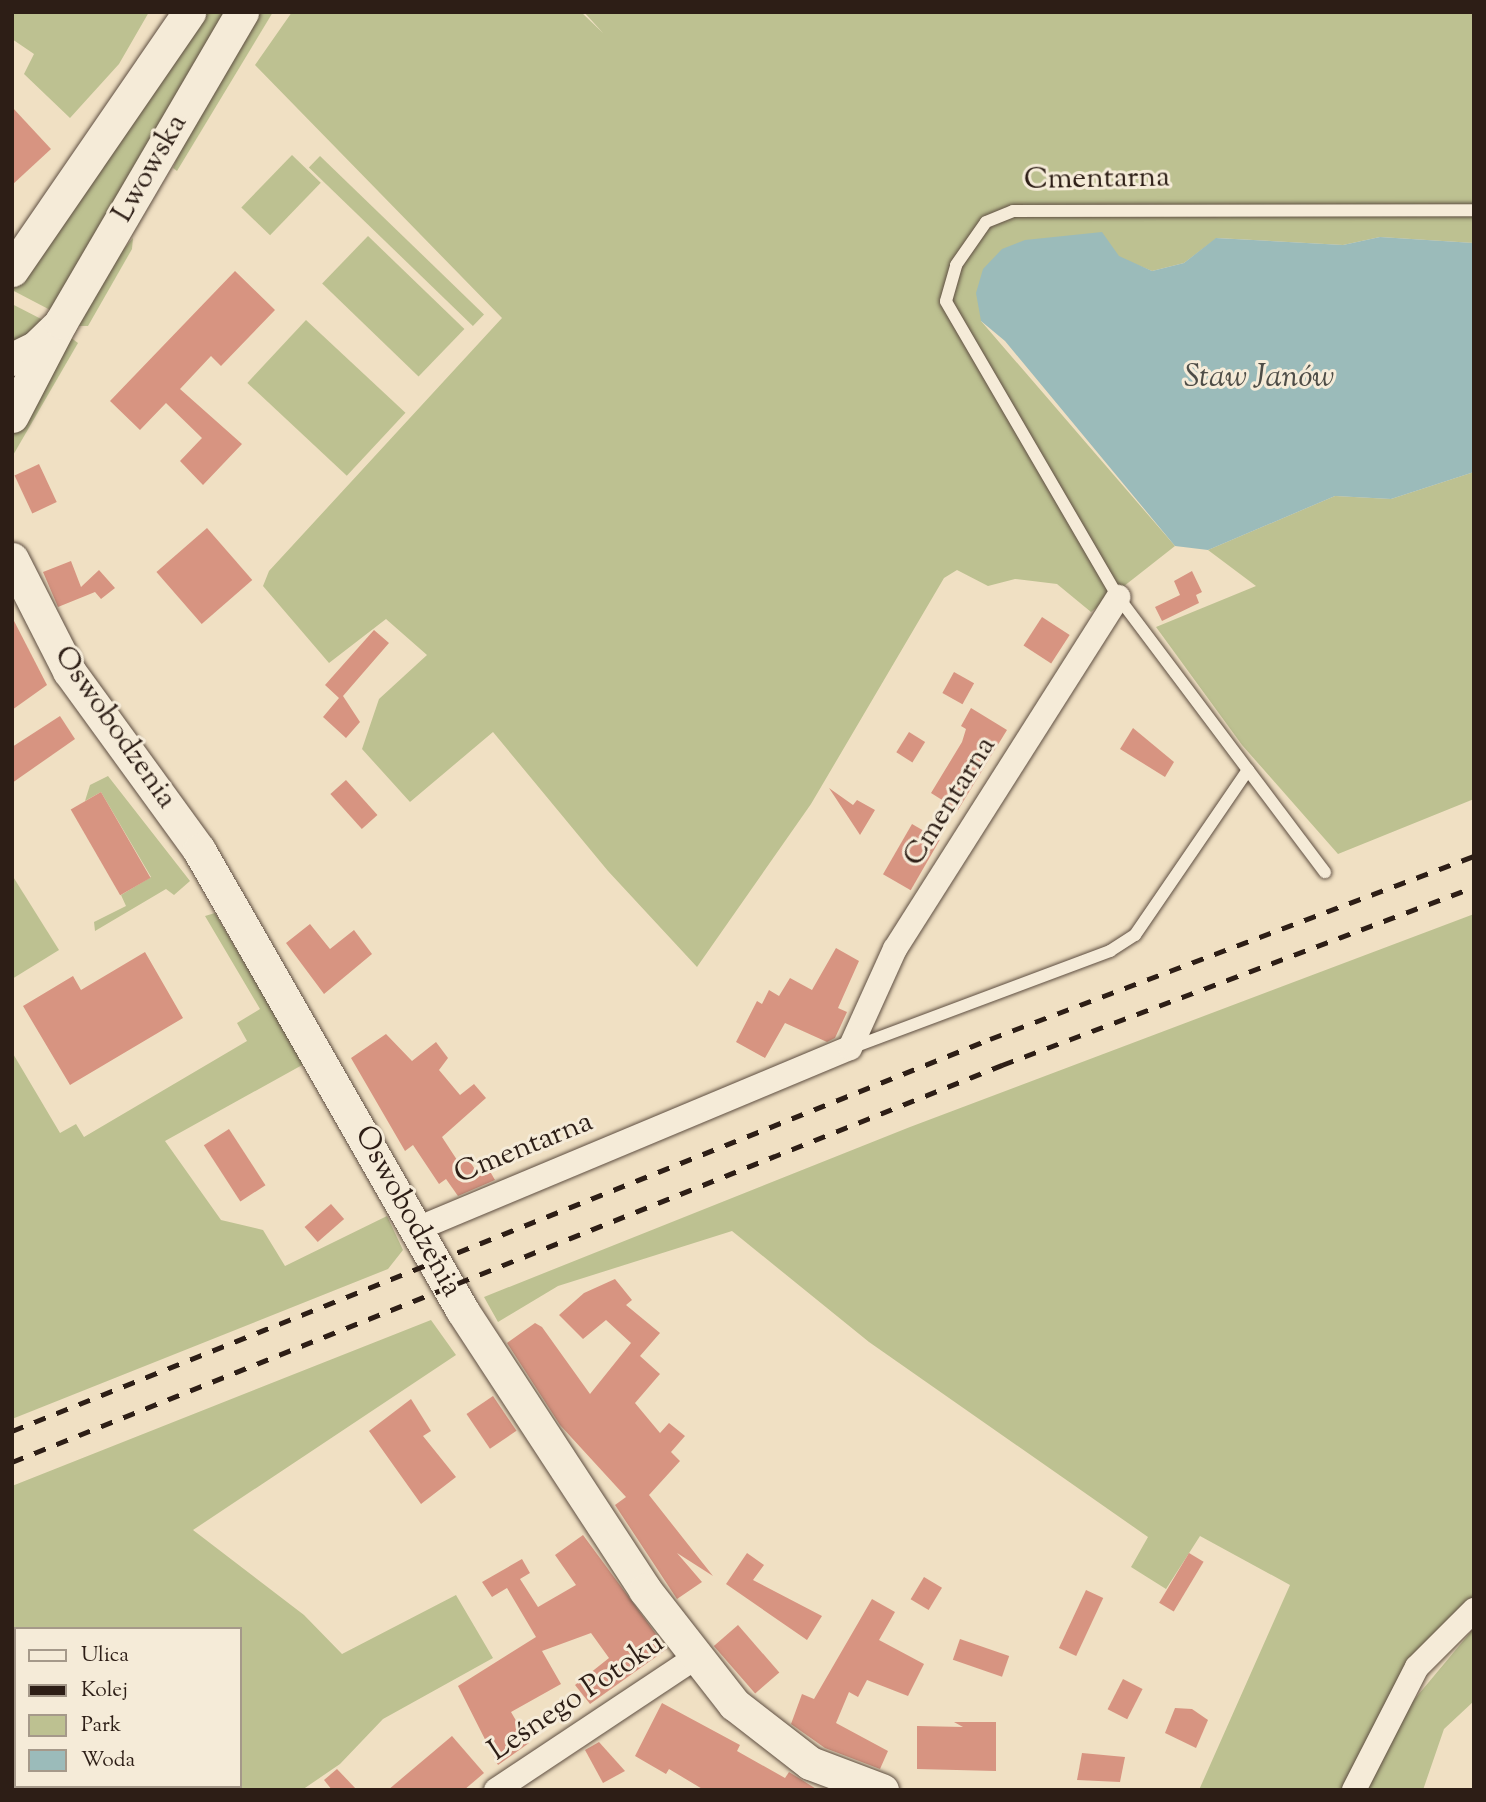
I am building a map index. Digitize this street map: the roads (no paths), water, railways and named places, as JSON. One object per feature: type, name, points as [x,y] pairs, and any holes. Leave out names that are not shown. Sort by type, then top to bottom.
[{"type":"street","name":"Lwowska","points":[[12,270],[53,205],[188,12]]},
{"type":"street","name":"Lwowska","points":[[12,416],[59,325],[242,12]]},
{"type":"street","name":"Lwowska","points":[[12,246],[53,205]]},
{"type":"street","name":"Lwowska","points":[[12,359],[35,348],[59,325]]},
{"type":"street","name":"Oswobodzenia","points":[[12,559],[69,671],[199,850],[417,1229],[547,1442],[693,1658],[734,1703],[784,1745],[849,1781],[882,1790]]},
{"type":"street","name":"Cmentarna","points":[[417,1229],[850,1048],[895,949],[1118,597]]},
{"type":"street","points":[[1354,1790],[1417,1667],[1474,1610]]},
{"type":"street","name":"Leśnego Potoku","points":[[496,1790],[693,1658]]},
{"type":"lane","name":"Cmentarna","points":[[1325,872],[1118,597],[946,301],[956,265],[986,222],[1013,211],[1474,210]]},
{"type":"lane","name":"Cmentarna","points":[[850,1048],[1110,951],[1135,936],[1248,770]]},
{"type":"water","name":"Staw Janów","points":[[1102,232],[1119,256],[1152,271],[1184,263],[1216,238],[1343,245],[1380,237],[1474,243],[1474,472],[1391,499],[1335,496],[1208,550],[1175,546],[1005,341],[981,321],[976,293],[983,269],[1002,249],[1025,240]]},
{"type":"railway","points":[[12,1431],[990,1039],[1474,856]]},
{"type":"railway","points":[[12,1462],[1002,1065],[1474,887]]}]
